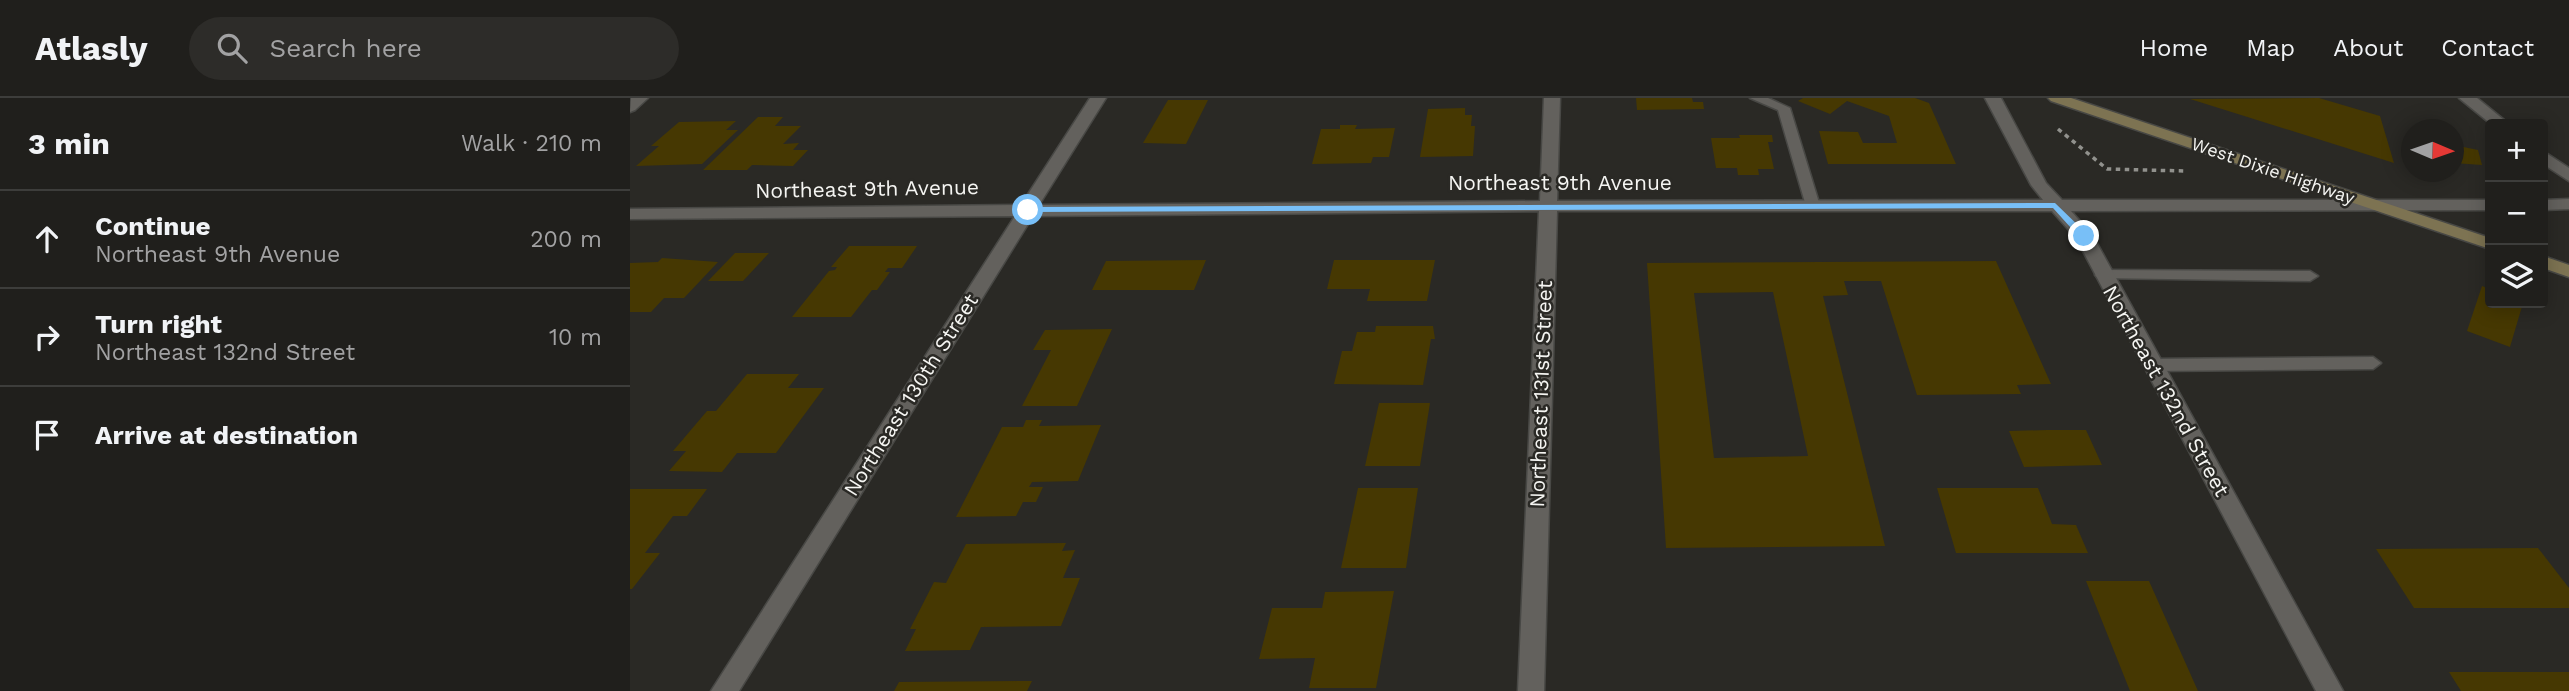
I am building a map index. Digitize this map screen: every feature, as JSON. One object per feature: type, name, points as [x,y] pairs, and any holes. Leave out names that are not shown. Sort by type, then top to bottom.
[{"type":"main road","name":"West Dixie Highway","points":[[2056,98],[2485,242]]},
{"type":"main road","points":[[2548,264],[2569,271]]},
{"type":"street","points":[[630,107],[640,98]]},
{"type":"street","name":"Northeast 130th Street","points":[[724,691],[1098,98]]},
{"type":"street","name":"Northeast 131st Street","points":[[1531,691],[1552,98]]},
{"type":"street","name":"Northeast 132nd Street","points":[[1993,98],[2039,185],[2084,236],[2330,691]]},
{"type":"street","points":[[2467,98],[2494,119]]},
{"type":"street","points":[[2548,160],[2569,176]]},
{"type":"street","points":[[2548,205],[2569,204]]},
{"type":"street","name":"Northeast 9th Avenue","points":[[630,214],[1548,206],[2485,205]]},
{"type":"lane","points":[[1756,98],[1784,108],[1813,206]]},
{"type":"lane","points":[[2103,275],[2310,276]]},
{"type":"lane","points":[[2152,365],[2373,363]]},
{"type":"path","points":[[2049,123],[2070,136],[2099,166],[2107,169],[2189,171]]},
{"type":"building","points":[[1636,98],[1692,98],[1693,102],[1703,102],[1704,109],[1637,110]]},
{"type":"building","points":[[1803,98],[1915,98],[1929,103],[1956,164],[1828,164],[1819,131],[1858,132],[1863,143],[1897,143],[1889,116],[1847,101],[1830,114],[1798,101]]},
{"type":"building","points":[[2319,98],[2380,116],[2394,163],[2190,99]]},
{"type":"building","points":[[1168,100],[1208,100],[1186,144],[1143,143]]},
{"type":"building","points":[[1465,108],[1465,115],[1472,115],[1471,126],[1475,126],[1473,156],[1420,157],[1428,109]]},
{"type":"building","points":[[758,117],[783,117],[775,126],[801,126],[783,144],[799,143],[793,150],[808,150],[793,166],[752,165],[747,170],[703,170]]},
{"type":"building","points":[[736,121],[726,130],[738,130],[702,164],[636,166],[659,146],[651,146],[679,122]]},
{"type":"building","points":[[1340,125],[1357,125],[1355,129],[1395,128],[1389,157],[1373,157],[1371,163],[1312,164],[1321,129],[1340,129]]},
{"type":"building","points":[[1739,135],[1772,135],[1773,142],[1768,142],[1774,169],[1758,169],[1759,175],[1738,175],[1737,168],[1716,168],[1711,138],[1740,138]]},
{"type":"building","points":[[2464,147],[2478,150],[2482,165],[2464,164]]},
{"type":"building","points":[[849,246],[917,246],[902,268],[888,268],[885,272],[890,272],[877,290],[872,290],[851,317],[792,317],[829,271],[835,270],[837,267],[831,267]]},
{"type":"building","points":[[735,253],[769,253],[743,281],[708,281]]},
{"type":"building","points":[[662,258],[718,262],[684,298],[664,298],[651,312],[630,312],[630,263],[658,262]]},
{"type":"building","points":[[1206,260],[1194,290],[1092,290],[1106,261]]},
{"type":"building","points":[[1334,260],[1435,260],[1427,301],[1367,301],[1370,289],[1327,289]]},
{"type":"building","points":[[1996,261],[2051,384],[2017,385],[2021,394],[1917,395],[1881,281],[1844,281],[1848,295],[1823,296],[1885,546],[1666,548],[1647,263]],"holes":[[[1773,292],[1808,456],[1714,458],[1694,293]]]},
{"type":"building","points":[[2482,286],[2485,287],[2485,308],[2522,308],[2510,347],[2467,331]]},
{"type":"building","points":[[1376,326],[1433,326],[1435,339],[1431,339],[1423,385],[1334,384],[1342,351],[1352,351],[1357,332],[1375,332]]},
{"type":"building","points":[[1112,329],[1077,406],[1022,406],[1051,350],[1033,350],[1045,330]]},
{"type":"building","points":[[747,374],[799,374],[788,388],[824,388],[776,453],[737,453],[722,472],[669,471],[686,451],[673,451],[707,411],[716,411]]},
{"type":"building","points":[[1379,403],[1430,403],[1420,466],[1365,466]]},
{"type":"building","points":[[1026,420],[1042,420],[1039,426],[1101,425],[1078,481],[1032,482],[1029,487],[1043,487],[1036,502],[1023,502],[1016,516],[956,517],[1002,427],[1023,427]]},
{"type":"building","points":[[2086,430],[2102,465],[2024,467],[2009,431]]},
{"type":"building","points":[[1358,488],[1418,488],[1406,568],[1341,568]]},
{"type":"building","points":[[1937,488],[2038,488],[2052,524],[2076,525],[2088,553],[1956,553]]},
{"type":"building","points":[[630,489],[707,489],[687,516],[673,516],[645,553],[660,553],[632,589],[630,589]]},
{"type":"building","points":[[1066,543],[1062,551],[1075,550],[1063,578],[1080,578],[1061,626],[981,627],[970,650],[905,651],[916,629],[910,629],[934,582],[946,583],[966,544]]},
{"type":"building","points":[[2538,548],[2569,588],[2569,608],[2414,608],[2376,549]]},
{"type":"building","points":[[2086,581],[2149,581],[2198,691],[2130,691]]},
{"type":"building","points":[[1394,591],[1376,688],[1309,688],[1315,658],[1259,659],[1272,608],[1322,608],[1325,592]]},
{"type":"building","points":[[2449,672],[2569,672],[2569,691],[2461,691]]},
{"type":"building","points":[[1032,681],[1027,691],[894,691],[899,682]]},
{"type":"route","points":[[1028,210],[2055,205],[2084,236]]}]
